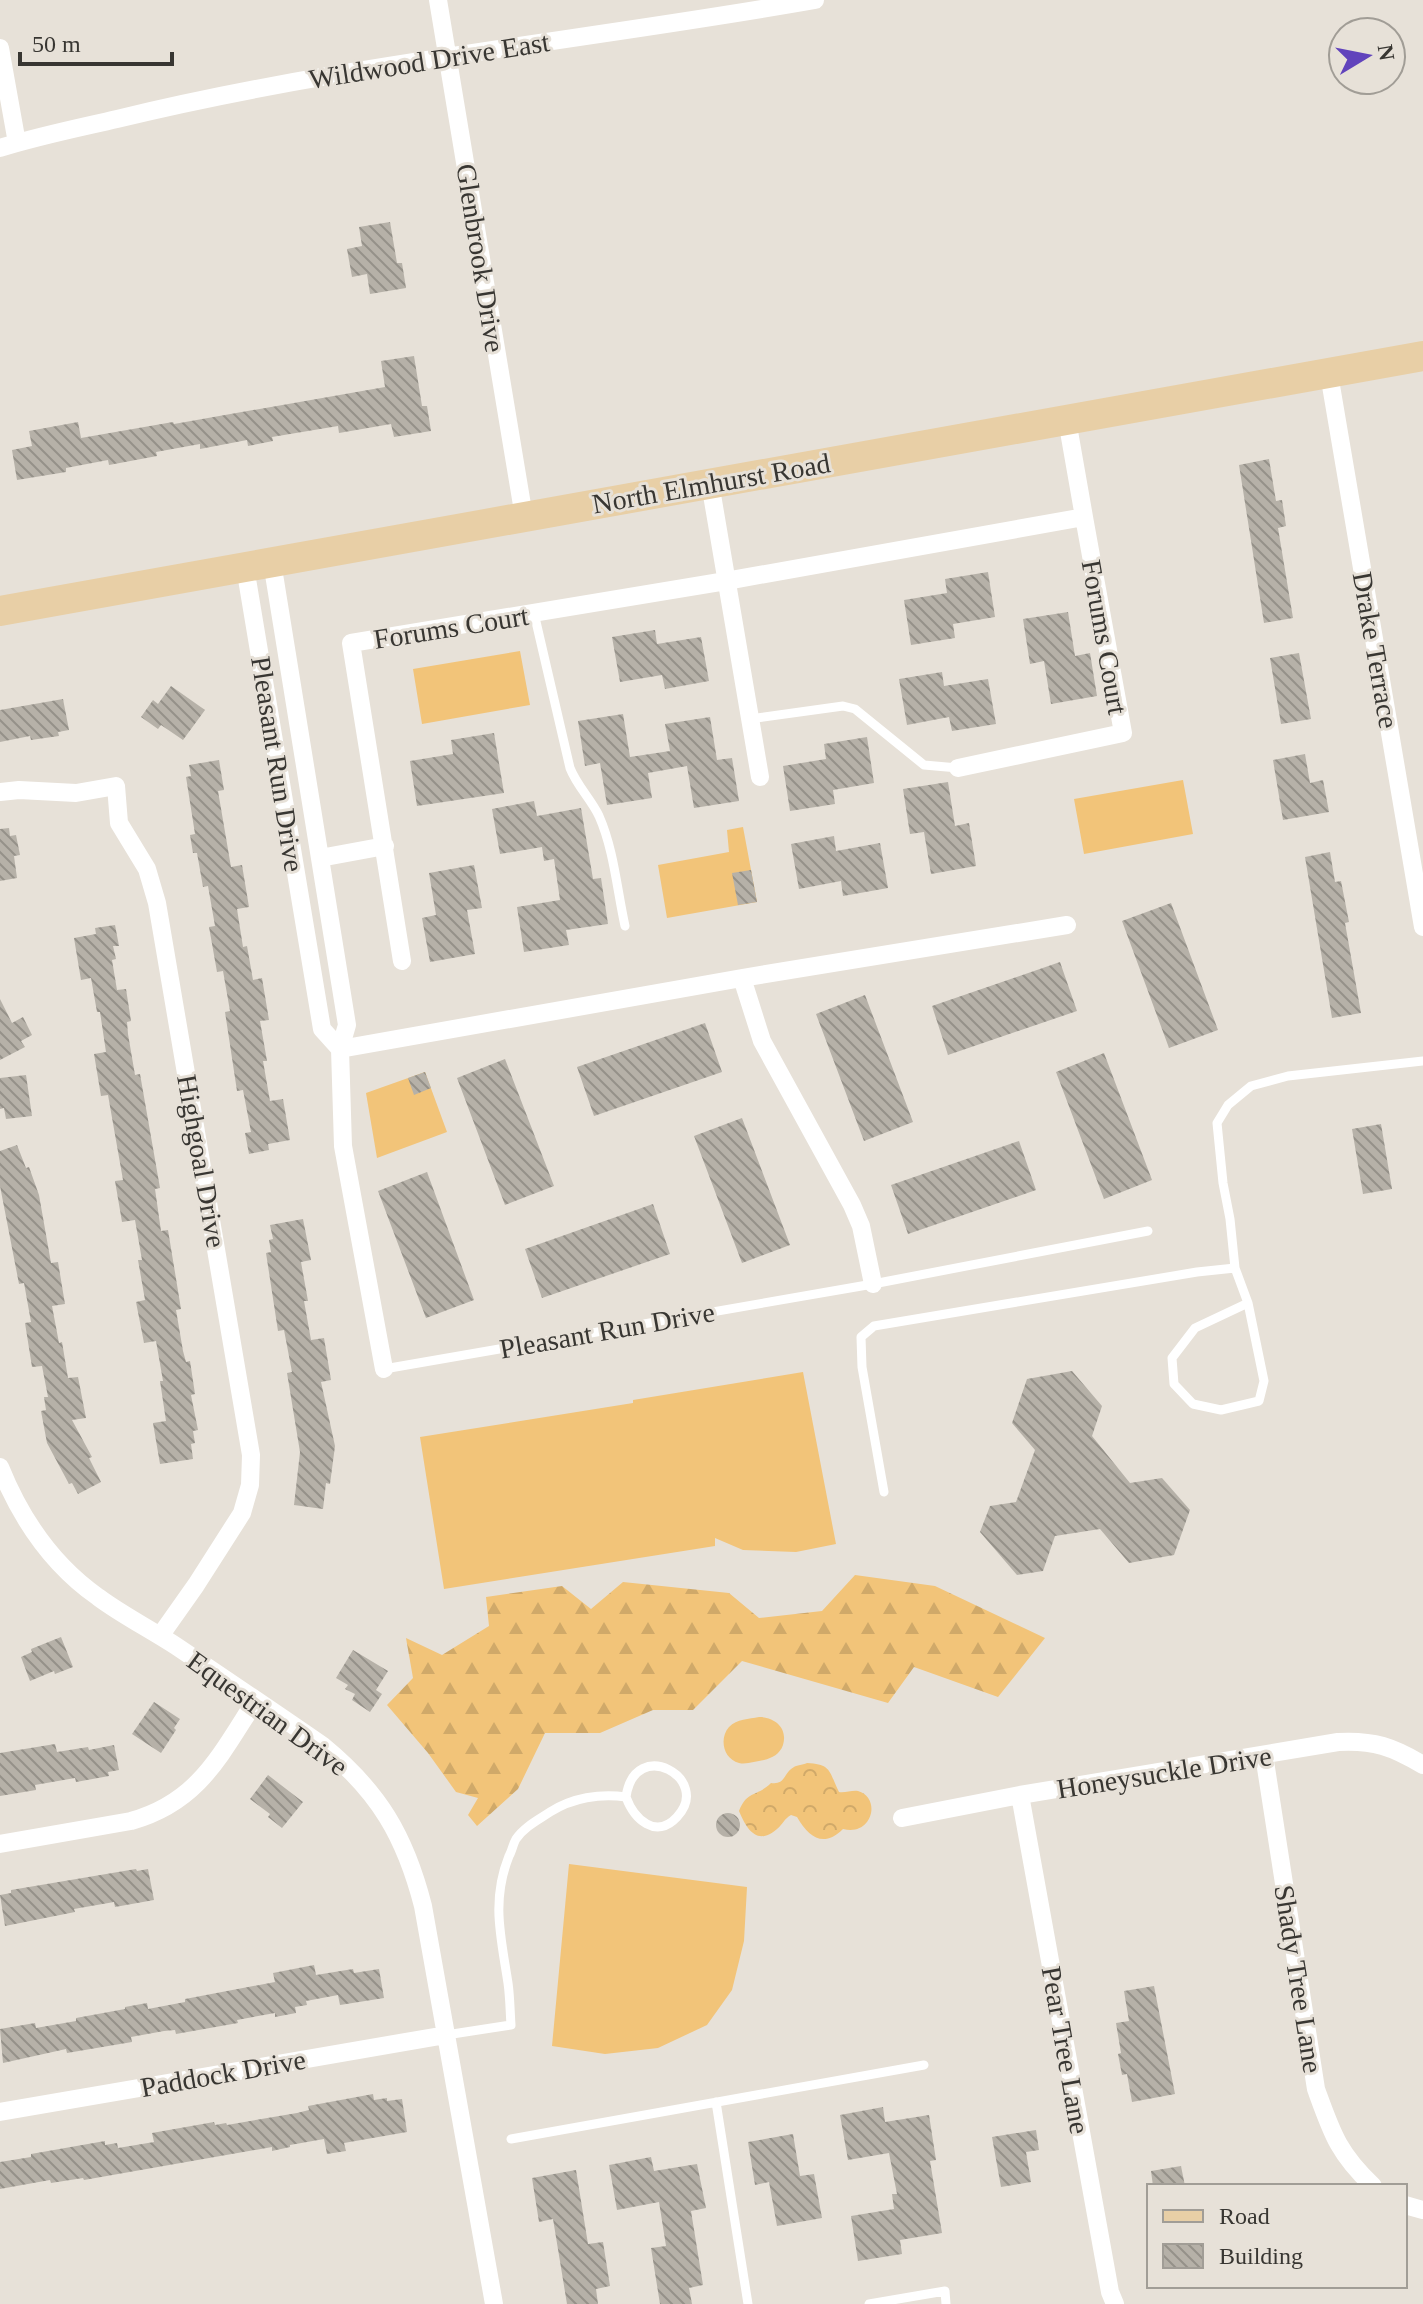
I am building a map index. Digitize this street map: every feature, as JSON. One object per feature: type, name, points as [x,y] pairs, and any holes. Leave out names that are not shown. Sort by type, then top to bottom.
[{"type":"main road","name":"North Elmhurst Road","points":[[0,611],[1423,356]]},
{"type":"street","name":"Glenbrook Drive","points":[[438,0],[524,517]]},
{"type":"street","name":"Wildwood Drive East","points":[[8,145],[209,96],[448,55],[690,22],[815,0]]},
{"type":"street","points":[[0,48],[8,145]]},
{"type":"street","name":"Drake Terrace","points":[[1329,374],[1423,927]]},
{"type":"street","name":"Forums Court","points":[[958,768],[1123,733],[1067,420]]},
{"type":"street","points":[[710,483],[760,777]]},
{"type":"street","name":"Forums Court","points":[[402,961],[351,643],[726,581],[1084,517]]},
{"type":"street","name":"Pleasant Run Drive","points":[[258,565],[320,858],[347,1025],[340,1049],[343,1146],[384,1369]]},
{"type":"street","name":"Pleasant Run Drive","points":[[258,565],[322,1029],[340,1049]]},
{"type":"street","name":"Highgoal Drive","points":[[0,792],[76,793],[116,786],[119,823],[147,869],[157,903],[251,1455],[250,1485],[242,1513],[160,1636]]},
{"type":"street","points":[[320,858],[385,846]]},
{"type":"street","points":[[340,1049],[1067,925]]},
{"type":"street","points":[[742,978],[762,1041],[861,1226],[873,1284]]},
{"type":"street","name":"Equestrian Drive","points":[[0,1467],[26,1521],[64,1569],[100,1599],[256,1700],[343,1763],[374,1797],[397,1831],[415,1874],[423,1906],[494,2304]]},
{"type":"street","points":[[0,1844],[131,1821],[173,1805],[203,1779],[256,1700]]},
{"type":"street","name":"Honeysuckle Drive","points":[[902,1818],[1338,1742],[1384,1745],[1423,1765]]},
{"type":"street","name":"Shady Tree Lane","points":[[1264,1755],[1316,2089],[1341,2150],[1371,2184]]},
{"type":"street","name":"Pear Tree Lane","points":[[1020,1795],[1110,2292],[1115,2304]]},
{"type":"street","name":"Paddock Drive","points":[[0,2112],[446,2035]]},
{"type":"lane","points":[[534,613],[570,768],[576,783],[598,813],[606,836],[625,926]]},
{"type":"lane","points":[[750,719],[843,706],[855,709],[924,765],[958,768]]},
{"type":"lane","points":[[1248,1303],[1195,1328],[1172,1358],[1174,1384],[1193,1404],[1221,1410],[1259,1401],[1264,1381],[1248,1303],[1235,1268],[1223,1183],[1217,1123],[1228,1105],[1251,1086],[1288,1076],[1423,1061]]},
{"type":"lane","name":"Pleasant Run Drive","points":[[384,1369],[873,1284],[1148,1231]]},
{"type":"lane","points":[[884,1492],[861,1361],[861,1337],[874,1326],[1235,1268]]},
{"type":"lane","points":[[657,1765],[672,1768],[683,1781],[687,1795],[683,1811],[673,1822],[656,1827],[642,1823],[632,1812],[626,1797],[628,1780],[641,1769],[657,1765]]},
{"type":"lane","points":[[446,2035],[511,2025],[497,1901],[504,1869],[516,1839],[559,1806],[611,1794],[626,1797]]},
{"type":"lane","points":[[511,2139],[924,2065]]},
{"type":"lane","points":[[716,2102],[748,2304]]},
{"type":"lane","points":[[869,2304],[945,2291],[946,2304]]},
{"type":"green space","points":[[520,651],[530,705],[422,724],[413,669]]},
{"type":"green space","points":[[1183,780],[1193,834],[1084,854],[1074,799]]},
{"type":"green space","points":[[743,827],[757,902],[667,918],[658,865],[729,852],[727,830]]},
{"type":"green space","points":[[425,1072],[447,1132],[377,1158],[366,1093]]},
{"type":"green space","points":[[803,1372],[836,1544],[796,1552],[743,1550],[715,1538],[715,1546],[444,1589],[420,1437]]},
{"type":"green space","points":[[855,1575],[935,1586],[1045,1638],[998,1697],[914,1667],[888,1703],[742,1661],[693,1710],[653,1710],[600,1733],[545,1733],[518,1789],[477,1826],[468,1815],[478,1798],[456,1792],[387,1705],[413,1678],[406,1638],[442,1655],[489,1626],[486,1597],[562,1586],[591,1609],[623,1582],[729,1593],[759,1618],[822,1611]]},
{"type":"green space","points":[[759,1717],[775,1721],[782,1729],[782,1748],[764,1760],[745,1764],[734,1761],[724,1748],[726,1732],[736,1722]]},
{"type":"green space","points":[[807,1763],[825,1767],[839,1792],[858,1791],[865,1795],[871,1808],[867,1822],[861,1827],[843,1829],[823,1839],[812,1835],[797,1817],[791,1815],[770,1834],[758,1836],[753,1833],[739,1811],[745,1800],[771,1783],[782,1780],[790,1769]]},
{"type":"green space","points":[[569,1864],[747,1887],[744,1941],[732,1990],[707,2025],[658,2048],[605,2054],[552,2046]]},
{"type":"building","points":[[390,222],[397,263],[402,263],[406,288],[370,294],[367,274],[352,277],[347,249],[362,246],[359,227]]},
{"type":"building","points":[[414,356],[422,406],[427,406],[431,431],[394,437],[391,424],[339,433],[338,426],[272,437],[273,441],[248,446],[247,440],[200,449],[200,444],[156,452],[157,456],[109,465],[108,460],[66,468],[66,472],[17,480],[12,450],[32,446],[29,431],[78,422],[81,438],[385,387],[381,361]]},
{"type":"building","points":[[1269,459],[1276,501],[1282,500],[1286,526],[1278,528],[1293,618],[1264,623],[1239,465]]},
{"type":"building","points":[[988,572],[995,617],[953,624],[955,638],[911,645],[904,600],[947,593],[945,579]]},
{"type":"building","points":[[1068,612],[1075,656],[1090,653],[1097,696],[1051,704],[1044,661],[1030,664],[1023,619]]},
{"type":"building","points":[[655,630],[657,644],[701,637],[709,681],[665,689],[662,675],[620,682],[612,637]]},
{"type":"building","points":[[1299,653],[1311,719],[1281,724],[1270,658]]},
{"type":"building","points":[[942,672],[944,686],[988,679],[996,724],[952,731],[949,717],[907,725],[899,679]]},
{"type":"building","points":[[171,686],[205,710],[183,740],[161,725],[158,729],[141,717],[153,700],[158,704]]},
{"type":"building","points":[[63,699],[69,730],[58,732],[59,736],[31,740],[30,736],[0,742],[0,710]]},
{"type":"building","points":[[623,714],[630,757],[670,751],[665,724],[710,717],[717,760],[732,758],[739,801],[694,808],[687,766],[648,773],[652,798],[607,805],[600,763],[585,766],[578,721]]},
{"type":"building","points":[[494,733],[504,793],[417,806],[410,761],[453,754],[451,740]]},
{"type":"building","points":[[867,737],[874,783],[833,790],[835,804],[790,811],[783,766],[826,759],[824,744]]},
{"type":"building","points":[[1305,754],[1310,783],[1323,780],[1329,812],[1283,820],[1273,760]]},
{"type":"building","points":[[219,760],[224,790],[218,791],[231,867],[242,865],[249,907],[237,909],[243,947],[247,946],[253,980],[262,978],[269,1020],[260,1021],[270,1101],[283,1099],[290,1140],[268,1144],[269,1150],[249,1154],[245,1133],[251,1132],[243,1090],[237,1091],[225,1012],[230,1011],[223,971],[217,972],[209,927],[215,926],[208,886],[203,887],[197,853],[193,853],[190,835],[195,834],[186,777],[191,776],[189,765]]},
{"type":"building","points":[[948,782],[955,826],[969,823],[976,866],[931,874],[924,832],[910,834],[903,789]]},
{"type":"building","points":[[534,801],[537,816],[581,808],[593,879],[601,878],[608,924],[566,930],[569,945],[524,952],[517,907],[560,900],[554,859],[544,861],[542,847],[500,854],[492,809]]},
{"type":"building","points":[[9,828],[10,836],[16,835],[20,855],[14,856],[17,878],[0,881],[0,829]]},
{"type":"building","points":[[834,836],[836,851],[880,843],[888,888],[843,896],[841,881],[799,889],[791,844]]},
{"type":"building","points":[[1330,852],[1335,882],[1341,881],[1349,922],[1345,923],[1361,1013],[1332,1018],[1305,857]]},
{"type":"building","points":[[474,865],[482,908],[467,910],[475,954],[430,962],[422,918],[436,915],[429,873]]},
{"type":"building","points":[[751,870],[757,902],[738,905],[732,873]]},
{"type":"building","points":[[1171,903],[1218,1030],[1169,1048],[1122,921]]},
{"type":"building","points":[[115,925],[119,946],[113,946],[116,959],[112,960],[117,990],[126,989],[131,1021],[127,1022],[128,1034],[135,1075],[140,1074],[160,1188],[155,1189],[161,1231],[168,1230],[181,1309],[176,1310],[186,1362],[190,1361],[195,1394],[191,1395],[198,1430],[193,1431],[193,1459],[160,1464],[153,1423],[166,1421],[160,1381],[163,1381],[156,1341],[144,1343],[136,1302],[145,1300],[138,1260],[142,1260],[135,1220],[122,1222],[115,1181],[123,1180],[108,1095],[101,1096],[94,1054],[106,1052],[100,1012],[97,1012],[91,978],[81,980],[74,938],[96,934],[95,928]]},
{"type":"building","points":[[1060,962],[1077,1011],[948,1055],[932,1006]]},
{"type":"building","points":[[865,995],[913,1122],[864,1141],[816,1014]]},
{"type":"building","points":[[0,999],[12,1023],[23,1017],[32,1035],[21,1041],[25,1047],[0,1060]]},
{"type":"building","points":[[705,1023],[722,1072],[594,1116],[577,1067]]},
{"type":"building","points":[[1104,1053],[1152,1180],[1104,1199],[1056,1072]]},
{"type":"building","points":[[505,1059],[554,1186],[505,1205],[457,1078]]},
{"type":"building","points":[[425,1072],[431,1088],[414,1095],[408,1078]]},
{"type":"building","points":[[26,1075],[32,1116],[6,1119],[4,1108],[0,1109],[0,1078]]},
{"type":"building","points":[[742,1118],[790,1245],[742,1263],[694,1136]]},
{"type":"building","points":[[1381,1124],[1392,1189],[1363,1194],[1352,1129]]},
{"type":"building","points":[[1019,1141],[1036,1190],[908,1234],[891,1185]]},
{"type":"building","points":[[17,1145],[39,1195],[51,1263],[58,1262],[65,1304],[52,1306],[68,1378],[78,1377],[86,1418],[72,1420],[92,1457],[89,1458],[101,1482],[78,1494],[72,1483],[69,1484],[47,1443],[41,1411],[46,1410],[44,1397],[48,1397],[42,1366],[32,1367],[25,1323],[31,1322],[24,1283],[19,1284],[0,1186],[0,1151]]},
{"type":"building","points":[[427,1172],[474,1300],[426,1318],[378,1191]]},
{"type":"building","points":[[653,1204],[670,1254],[542,1298],[525,1249]]},
{"type":"building","points":[[303,1219],[311,1260],[301,1262],[308,1301],[304,1301],[311,1340],[324,1338],[331,1380],[321,1382],[335,1446],[323,1509],[294,1505],[300,1452],[287,1373],[292,1372],[284,1330],[278,1331],[266,1253],[271,1252],[269,1240],[273,1239],[270,1225]]},
{"type":"building","points":[[1072,1371],[1102,1406],[1092,1436],[1130,1483],[1162,1478],[1190,1510],[1174,1555],[1129,1563],[1100,1529],[1055,1536],[1043,1571],[1017,1575],[980,1532],[990,1506],[1016,1502],[1035,1450],[1012,1423],[1027,1379]]},
{"type":"building","points":[[61,1637],[73,1667],[30,1681],[21,1657],[32,1652],[31,1649]]},
{"type":"building","points":[[353,1650],[388,1671],[376,1690],[382,1694],[370,1712],[352,1700],[355,1694],[345,1689],[348,1685],[336,1678]]},
{"type":"building","points":[[154,1702],[180,1719],[161,1753],[132,1734]]},
{"type":"building","points":[[55,1744],[57,1752],[114,1745],[119,1770],[108,1772],[109,1776],[35,1785],[36,1790],[0,1796],[0,1753]]},
{"type":"building","points":[[268,1775],[303,1802],[282,1828],[250,1799]]},
{"type":"building","points":[[728,1813],[737,1816],[740,1825],[737,1834],[728,1837],[719,1834],[716,1825],[719,1816]]},
{"type":"building","points":[[148,1869],[154,1900],[115,1907],[114,1902],[5,1926],[0,1895],[11,1893],[11,1890]]},
{"type":"building","points":[[314,1965],[316,1975],[353,1969],[354,1973],[379,1969],[384,1998],[340,2005],[338,1995],[306,2001],[307,2005],[295,2007],[296,2013],[275,2017],[275,2013],[176,2034],[175,2030],[164,2031],[131,2037],[132,2042],[67,2053],[66,2049],[3,2063],[0,2029],[35,2023],[36,2028],[76,2021],[76,2018],[147,2003],[148,2009],[185,2002],[185,1999],[275,1982],[273,1973]]},
{"type":"building","points":[[1154,1986],[1175,2094],[1132,2102],[1127,2074],[1122,2075],[1116,2023],[1129,2021],[1124,1991]]},
{"type":"building","points":[[373,2094],[374,2100],[402,2099],[407,2132],[344,2143],[346,2151],[327,2154],[324,2139],[272,2151],[272,2147],[84,2180],[51,2183],[50,2180],[0,2189],[0,2162],[31,2157],[31,2154],[105,2141],[105,2145],[117,2143],[118,2148],[154,2142],[152,2133],[214,2122],[215,2125],[227,2125],[297,2113],[309,2110],[308,2106]]},
{"type":"building","points":[[883,2107],[885,2122],[929,2115],[936,2160],[930,2161],[942,2233],[900,2240],[902,2254],[858,2261],[851,2216],[894,2209],[892,2194],[897,2194],[889,2153],[848,2160],[840,2115]]},
{"type":"building","points":[[1036,2130],[1039,2150],[1026,2152],[1031,2182],[1001,2187],[992,2137]]},
{"type":"building","points":[[793,2134],[800,2176],[814,2174],[822,2218],[777,2226],[769,2182],[755,2185],[748,2142]]},
{"type":"building","points":[[651,2157],[654,2171],[697,2164],[706,2208],[691,2211],[703,2285],[689,2288],[692,2304],[660,2304],[651,2248],[666,2246],[659,2202],[617,2210],[609,2165]]},
{"type":"building","points":[[1181,2166],[1185,2184],[1153,2184],[1151,2171]]},
{"type":"building","points":[[576,2170],[588,2244],[603,2242],[610,2286],[596,2289],[598,2304],[567,2304],[553,2219],[539,2222],[532,2178]]}]
